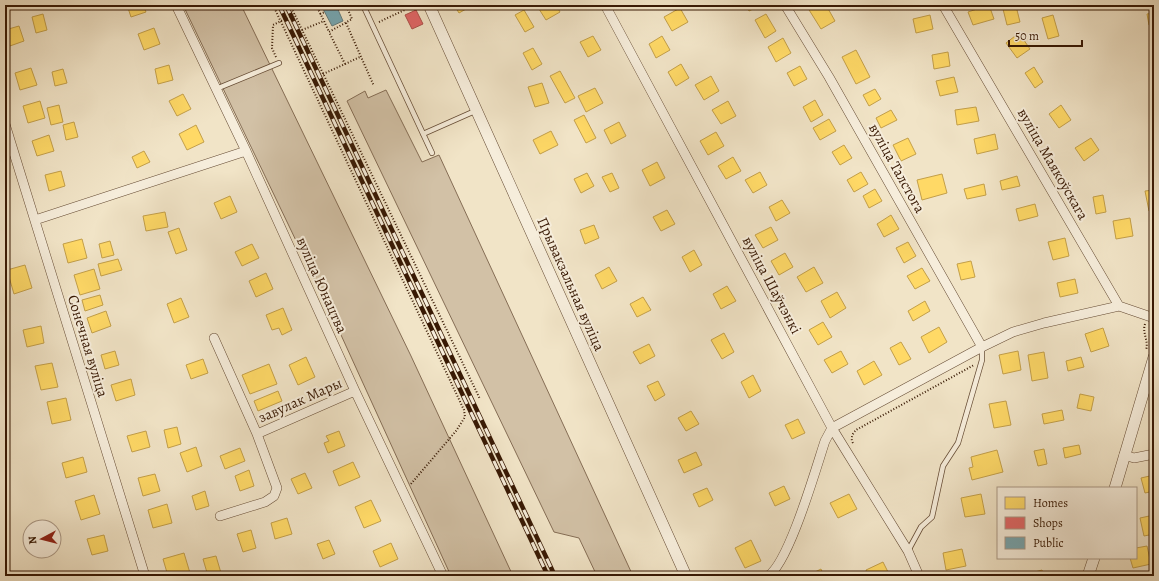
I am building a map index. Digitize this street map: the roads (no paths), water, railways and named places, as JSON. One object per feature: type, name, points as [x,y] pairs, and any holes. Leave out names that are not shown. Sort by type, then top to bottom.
[{"type":"street","name":"вуліца Юнацтва","points":[[176,5],[246,151],[355,391],[443,576]]},
{"type":"street","name":"Прывакзальная вуліца","points":[[429,5],[686,576]]},
{"type":"street","name":"вуліца Шаўчэнкі","points":[[605,5],[832,428],[908,550],[919,576]]},
{"type":"street","name":"вуліца Талстога","points":[[785,5],[830,77],[982,347]]},
{"type":"street","name":"вуліца Маякоўскага","points":[[943,5],[1119,306]]},
{"type":"street","name":"Сонечная вуліца","points":[[5,124],[145,576]]},
{"type":"street","points":[[34,220],[246,151]]},
{"type":"street","points":[[768,576],[772,574],[786,553],[825,441],[832,428],[982,347],[1013,332],[1044,323],[1119,306],[1154,318]]},
{"type":"street","name":"завулак Мары","points":[[214,338],[257,434],[277,488],[274,496],[265,502],[220,516]]},
{"type":"street","points":[[1115,487],[1154,357]]},
{"type":"street","name":"завулак Мары","points":[[257,434],[355,391]]},
{"type":"street","points":[[1124,455],[1134,458],[1154,454]]},
{"type":"street","points":[[1088,576],[1094,559]]},
{"type":"lane","points":[[363,5],[432,153]]},
{"type":"lane","points":[[216,89],[279,63]]},
{"type":"lane","points":[[423,134],[477,110]]},
{"type":"lane","points":[[908,550],[921,527],[932,517],[943,466],[958,443],[982,360],[982,347]]},
{"type":"railway","points":[[279,5],[548,576]]},
{"type":"railway","points":[[286,5],[555,576]]}]
